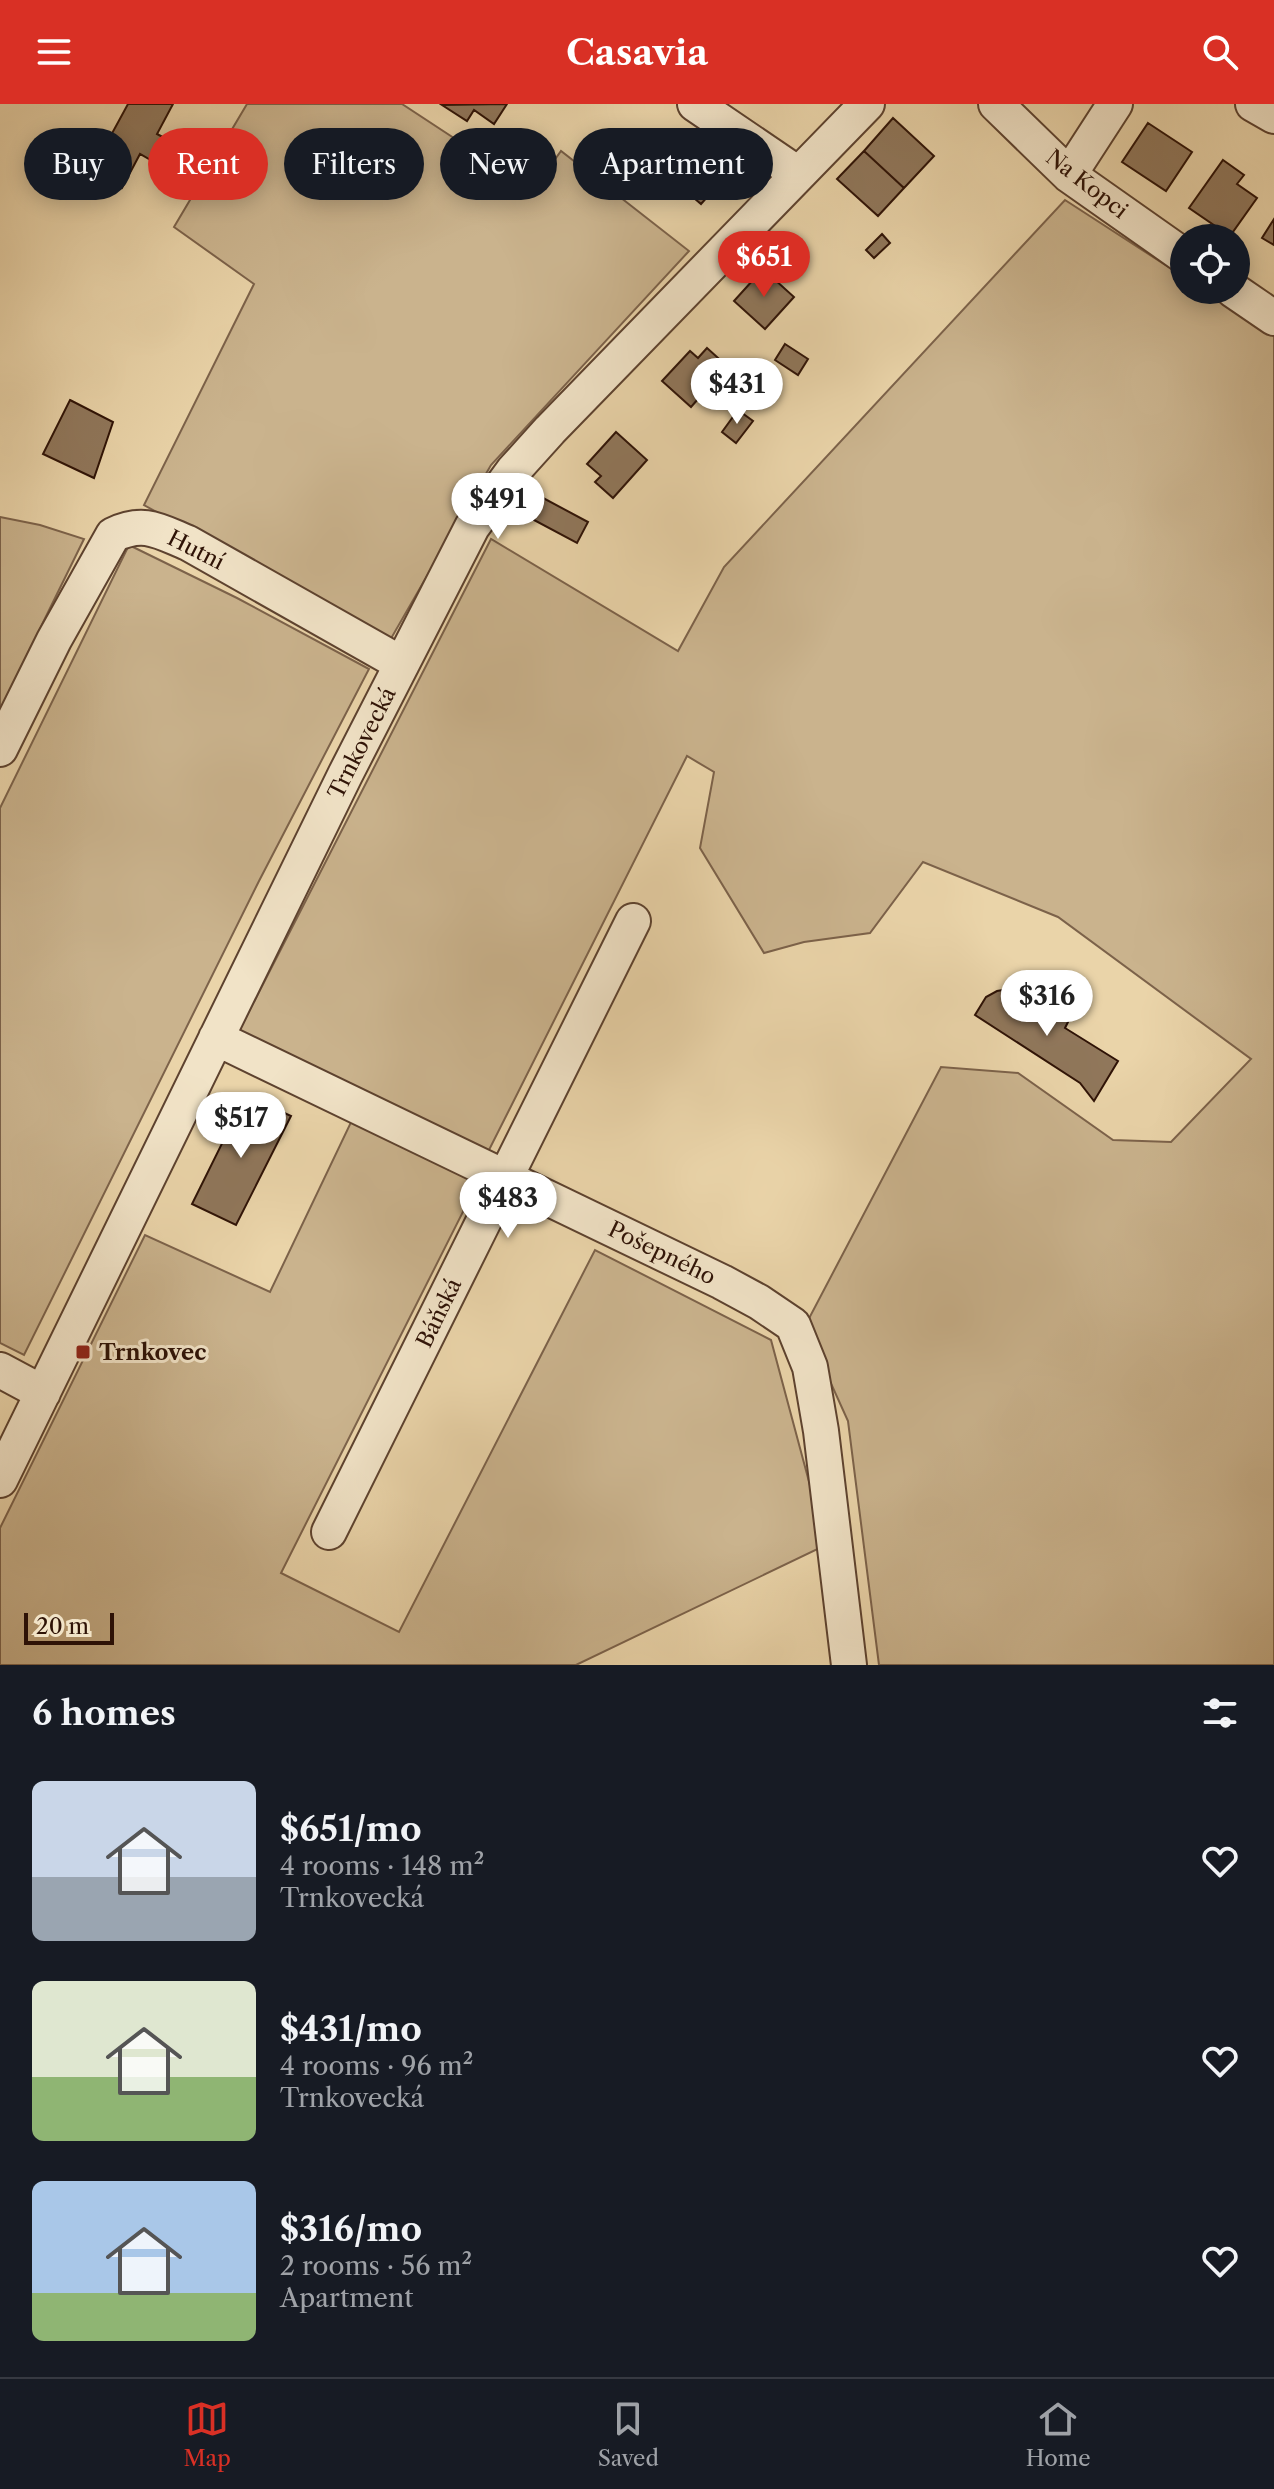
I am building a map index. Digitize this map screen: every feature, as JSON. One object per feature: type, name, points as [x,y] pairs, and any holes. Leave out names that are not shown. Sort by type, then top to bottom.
[{"type":"street","points":[[695,104],[798,174]]},
{"type":"street","name":"Trnkovecká","points":[[0,1480],[216,1038],[472,527],[513,471],[550,430],[867,104]]},
{"type":"street","name":"Na Kopci","points":[[996,104],[1069,175],[1170,246]]},
{"type":"street","points":[[1069,175],[1115,104]]},
{"type":"street","points":[[1253,104],[1274,116]]},
{"type":"street","points":[[1250,302],[1274,318]]},
{"type":"street","name":"Hutní","points":[[0,749],[54,640],[113,535],[130,527],[152,528],[188,543],[402,664]]},
{"type":"street","name":"Báňská","points":[[329,1532],[633,921]]},
{"type":"street","name":"Pošepného","points":[[216,1038],[722,1282],[793,1325],[813,1380],[849,1665]]},
{"type":"street","points":[[0,1370],[43,1393]]},
{"type":"shaded area","points":[[247,104],[402,104],[440,129],[440,200],[557,200],[557,157],[561,151],[573,160],[573,200],[624,200],[689,251],[491,465],[389,642],[144,505],[254,284],[174,227],[190,200],[268,200],[268,128],[233,128]]},
{"type":"shaded area","points":[[1065,200],[1170,268],[1170,304],[1225,304],[1274,336],[1274,1665],[879,1665],[848,1421],[805,1326],[941,1067],[1018,1073],[1113,1140],[1171,1142],[1251,1059],[1058,917],[923,862],[870,933],[804,942],[764,953],[700,848],[714,772],[687,756],[487,1154],[239,1031],[491,539],[678,651],[724,567]]},
{"type":"shaded area","points":[[0,517],[84,539],[0,710]]},
{"type":"shaded area","points":[[129,545],[237,598],[369,669],[259,881],[24,1355],[0,1343],[0,808]]},
{"type":"shaded area","points":[[353,1118],[479,1180],[281,1573],[399,1632],[595,1250],[771,1340],[826,1545],[576,1665],[0,1665],[0,1528],[145,1235],[270,1292]]},
{"type":"building","points":[[128,104],[173,104],[160,128],[148,128],[148,159],[140,154],[132,169],[132,128],[115,128]]},
{"type":"building","points":[[507,104],[494,124],[474,110],[467,121],[442,105]]},
{"type":"building","points":[[893,118],[934,156],[904,188],[864,151]]},
{"type":"building","points":[[1148,123],[1192,152],[1166,191],[1122,162]]},
{"type":"building","points":[[864,151],[904,188],[878,216],[837,179]]},
{"type":"building","points":[[1223,160],[1244,175],[1237,184],[1257,198],[1239,224],[1212,224],[1189,208]]},
{"type":"building","points":[[1274,219],[1274,245],[1262,238]]},
{"type":"building","points":[[882,234],[890,243],[874,258],[866,250]]},
{"type":"building","points":[[763,269],[794,297],[765,329],[734,301]]},
{"type":"building","points":[[785,344],[808,359],[798,375],[775,360]]},
{"type":"building","points":[[707,348],[727,366],[691,407],[662,381],[690,351],[698,358]]},
{"type":"building","points":[[70,400],[113,422],[94,478],[43,454]]},
{"type":"building","points":[[738,410],[753,421],[736,443],[722,432]]},
{"type":"building","points":[[616,432],[647,460],[613,498],[595,482],[601,476],[587,464]]},
{"type":"building","points":[[530,491],[588,522],[577,543],[519,512]]},
{"type":"building","points":[[1009,989],[1020,991],[1064,1019],[1068,1022],[1065,1028],[1118,1061],[1094,1101],[1080,1083],[975,1015],[986,997]]},
{"type":"building","points":[[246,1095],[291,1116],[236,1225],[192,1204]]},
{"type":"place","name":"Trnkovec","points":[[83,1352]]}]
